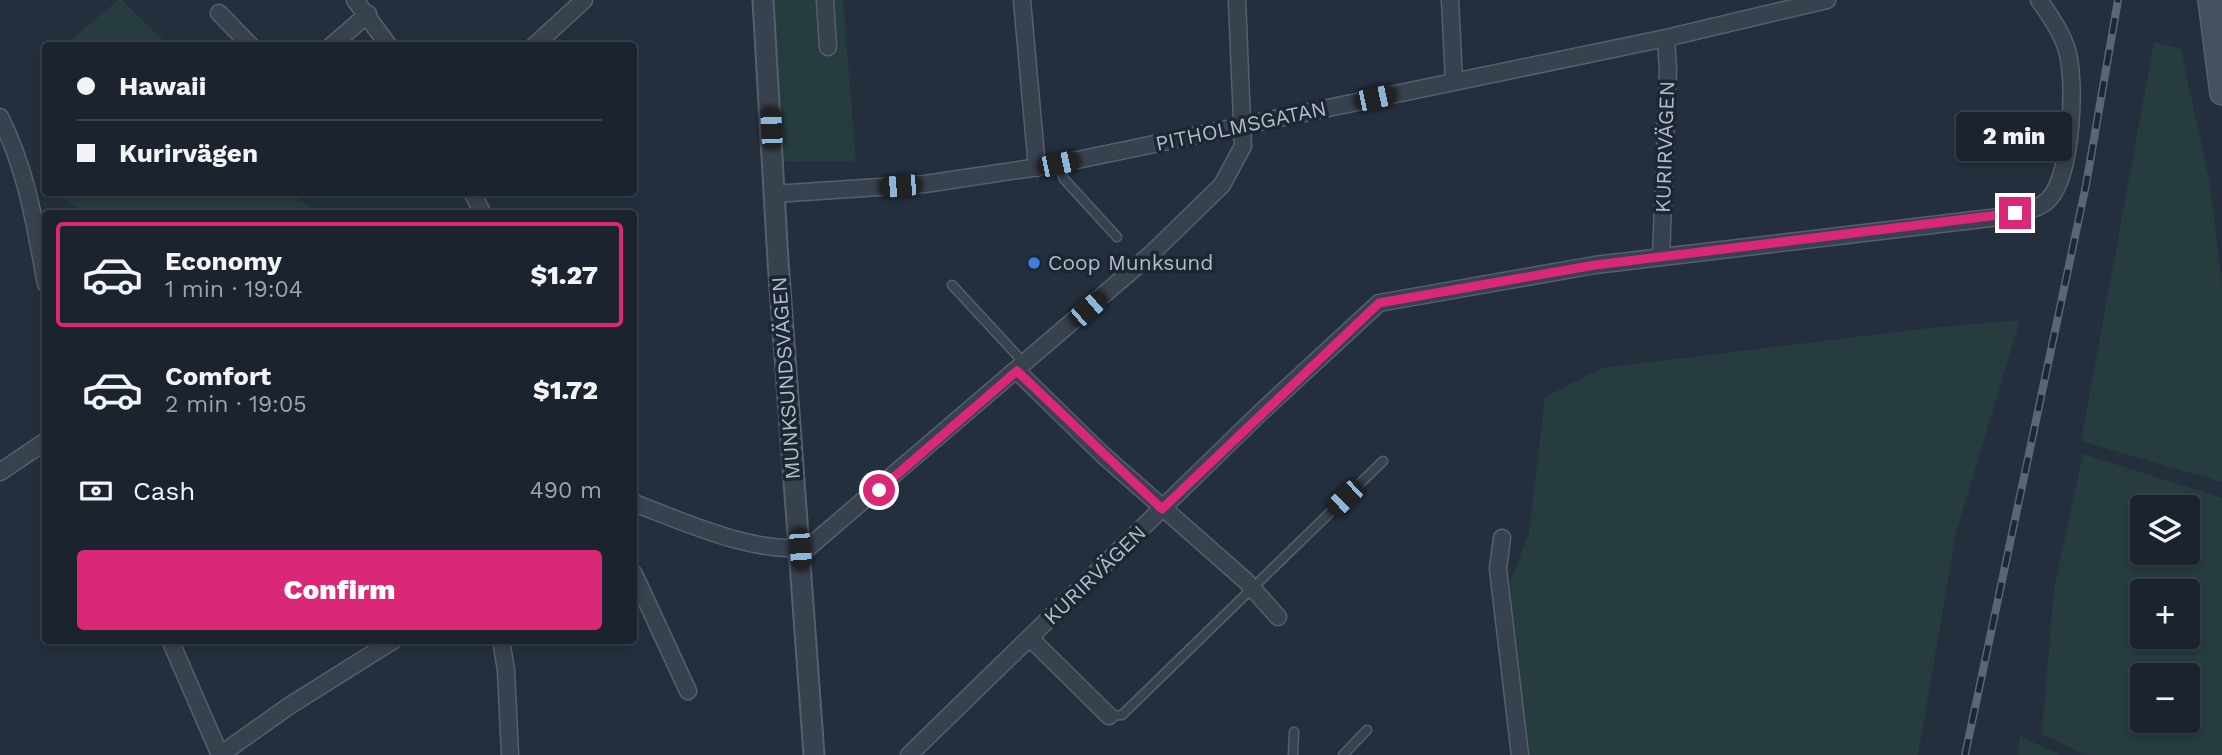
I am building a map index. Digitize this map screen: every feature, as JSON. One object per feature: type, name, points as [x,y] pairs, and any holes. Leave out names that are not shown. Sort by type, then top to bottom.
[{"type":"main road","points":[[2210,0],[2222,93]]},
{"type":"street","points":[[355,0],[387,42]]},
{"type":"street","points":[[538,42],[584,0]]},
{"type":"street","name":"MUNKSUNDSVÄGEN","points":[[763,0],[814,755]]},
{"type":"street","points":[[825,0],[828,47]]},
{"type":"street","points":[[1023,0],[1037,168]]},
{"type":"street","points":[[637,504],[729,536],[775,548],[800,549],[809,547],[818,540],[1150,255],[1222,185],[1243,146],[1237,0]]},
{"type":"street","points":[[1450,0],[1454,81]]},
{"type":"street","name":"PITHOLMSGATAN","points":[[774,194],[925,184],[1037,168],[1665,38],[1827,0]]},
{"type":"street","name":"KURIRVÄGEN","points":[[909,755],[1379,303],[1483,283],[1661,257],[1998,218],[2031,209],[2049,200],[2065,163],[2073,82],[2067,48],[2039,0]]},
{"type":"street","points":[[219,13],[247,42]]},
{"type":"street","points":[[336,42],[368,14]]},
{"type":"street","name":"KURIRVÄGEN","points":[[1661,257],[1668,70],[1665,38]]},
{"type":"street","points":[[0,117],[18,153],[29,192],[42,262]]},
{"type":"street","points":[[1021,367],[1162,509],[1252,589],[1278,617]]},
{"type":"street","points":[[0,472],[42,444]]},
{"type":"street","points":[[1502,538],[1498,569],[1520,755]]},
{"type":"street","points":[[637,580],[688,691]]},
{"type":"street","name":"KURIRVÄGEN","points":[[1030,638],[1108,716]]},
{"type":"street","points":[[172,644],[220,755],[289,706],[388,644]]},
{"type":"street","points":[[502,644],[506,670],[510,755]]},
{"type":"lane","points":[[1058,164],[1064,179],[1117,237]]},
{"type":"lane","points":[[952,285],[1021,367]]},
{"type":"lane","points":[[1108,716],[1122,715],[1383,461]]},
{"type":"lane","points":[[1343,755],[1367,730]]},
{"type":"lane","points":[[1293,755],[1294,732]]},
{"type":"green space","points":[[118,0],[122,0],[165,42],[69,42]]},
{"type":"green space","points":[[757,0],[843,0],[856,161],[772,162]]},
{"type":"green space","points":[[2154,42],[2181,49],[2210,184],[2222,287],[2222,482],[2081,441]]},
{"type":"green space","points":[[62,196],[295,196],[315,210],[78,210]]},
{"type":"green space","points":[[2020,320],[1956,533],[1918,755],[1520,755],[1510,582],[1529,533],[1545,397],[1602,368],[1929,328]]},
{"type":"green space","points":[[2083,454],[2222,498],[2222,755],[2085,755],[2042,734],[2054,588]]},
{"type":"green space","points":[[2020,736],[2060,755],[2018,755]]},
{"type":"railway","points":[[1965,755],[2086,185],[2118,0]]},
{"type":"place","name":"Coop Munksund","points":[[1034,263]]},
{"type":"route","points":[[879,490],[1017,371],[1162,509],[1260,413],[1379,303],[1395,298],[1595,265],[1998,218],[2015,213]]}]
